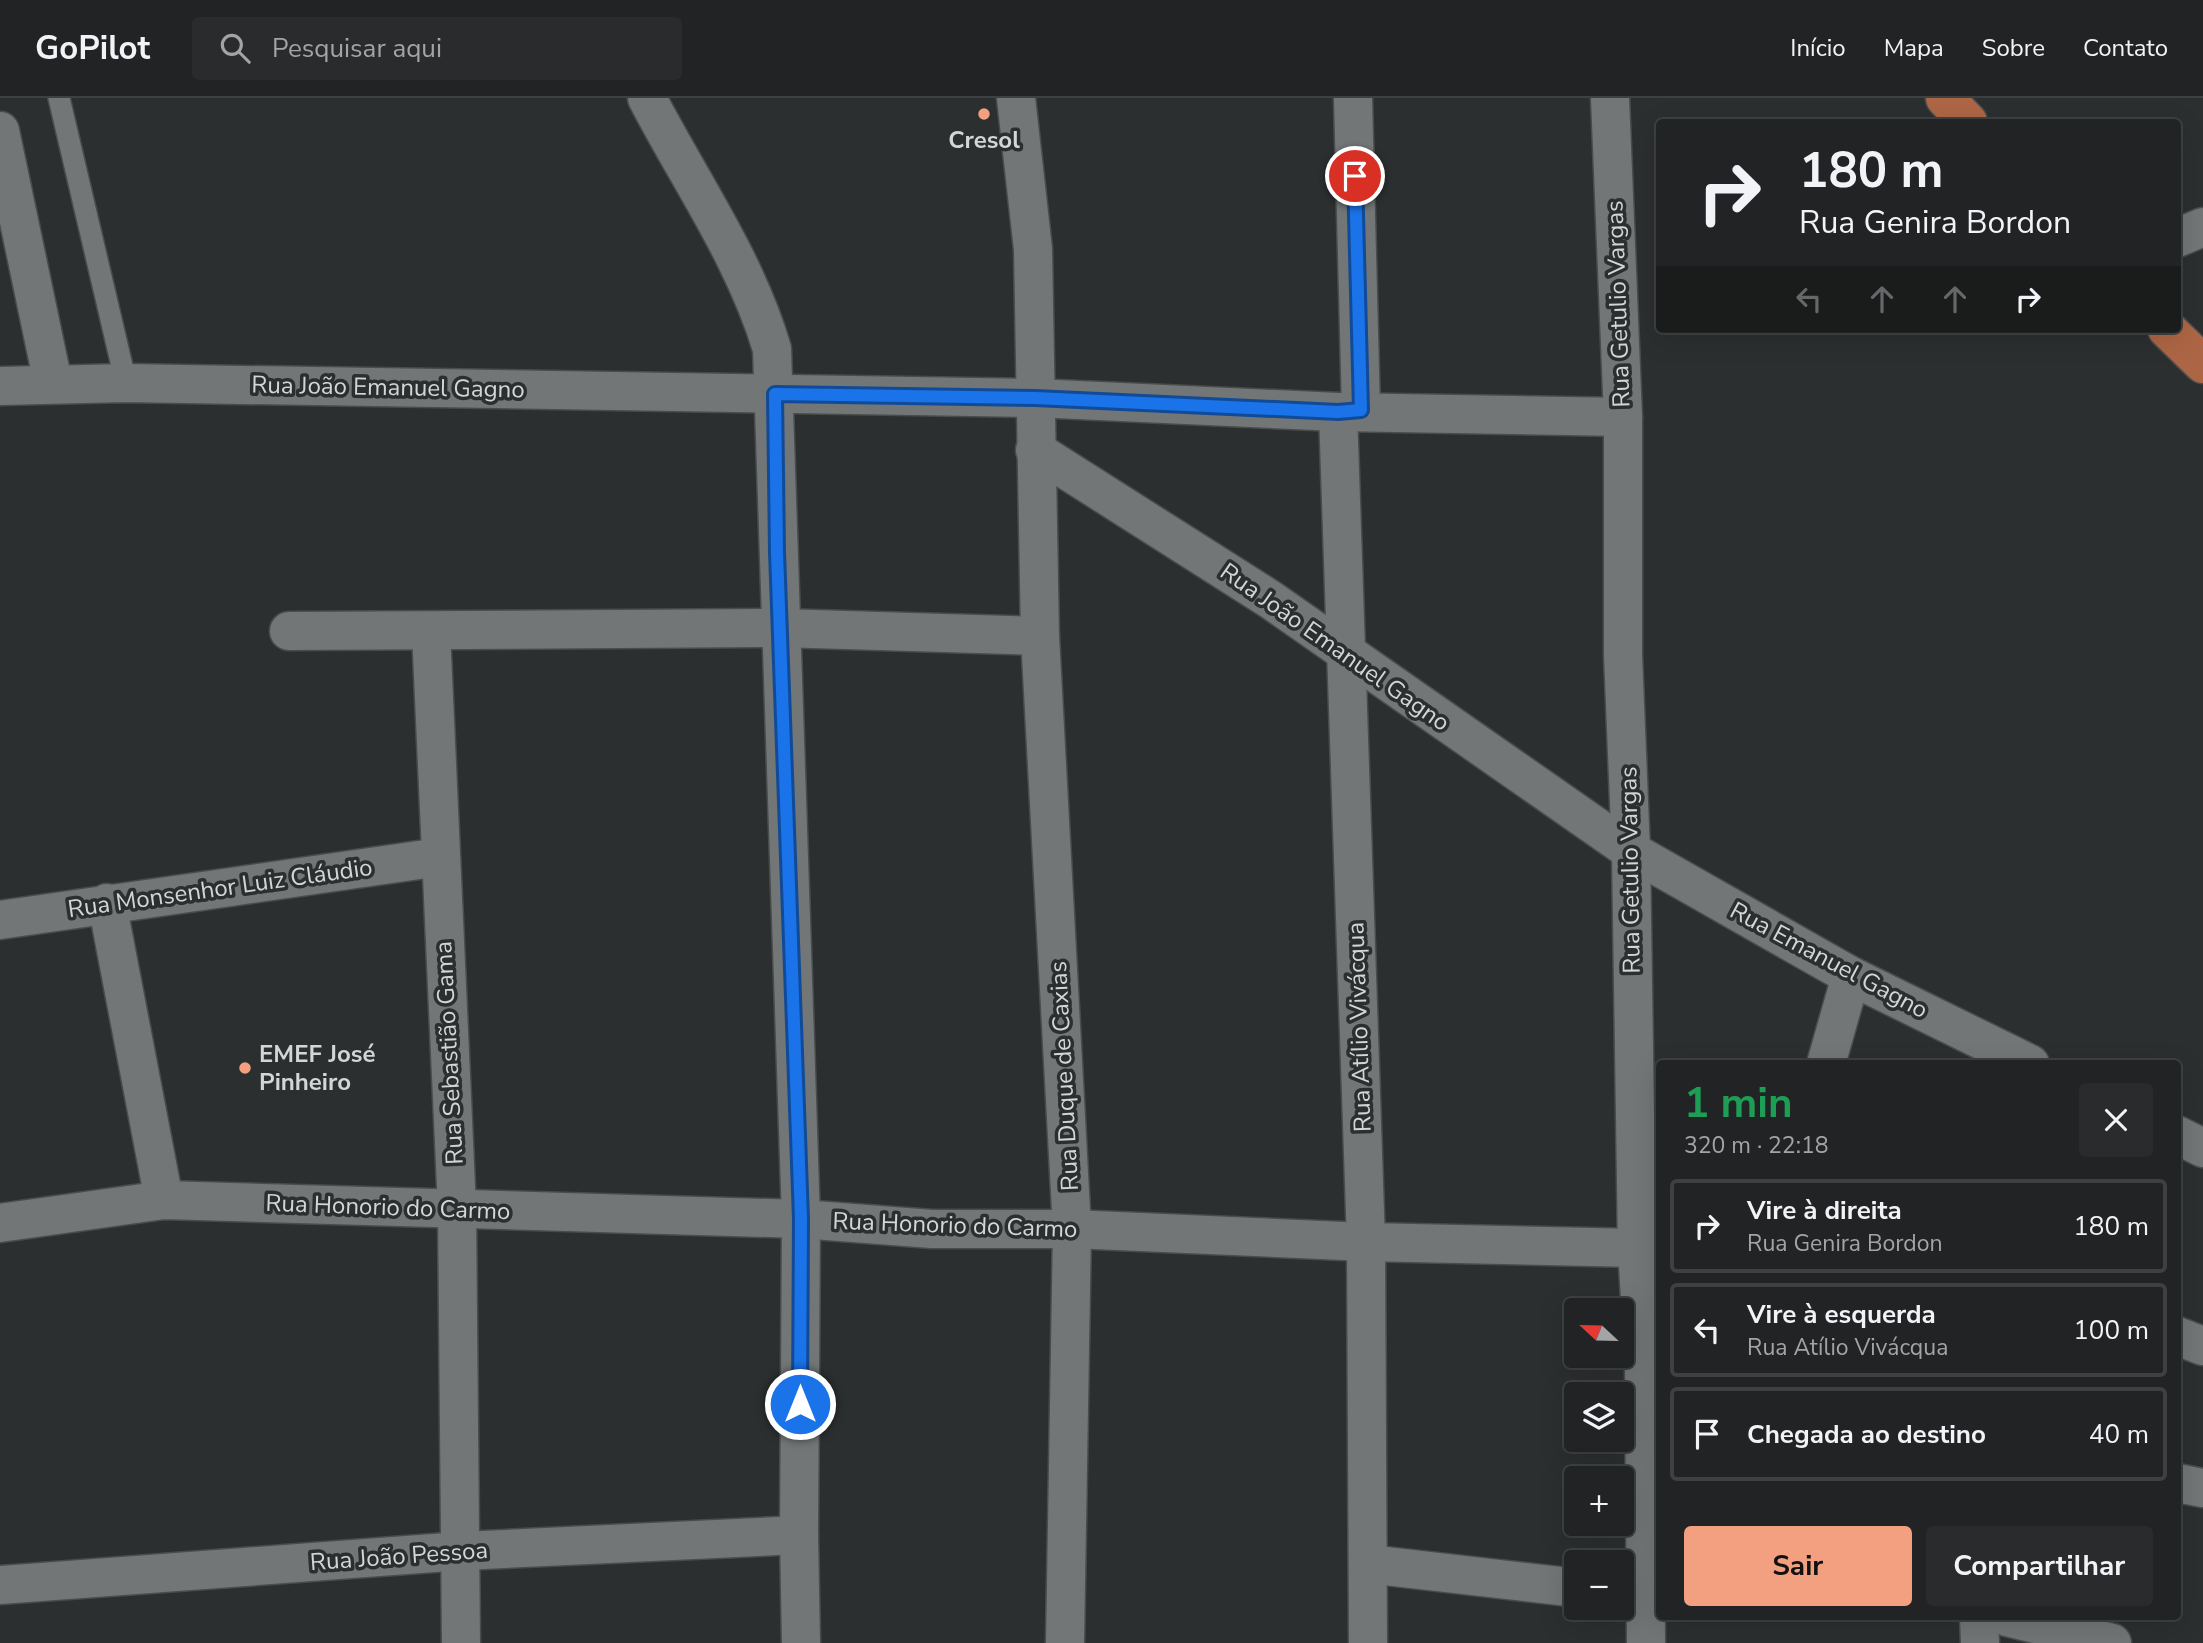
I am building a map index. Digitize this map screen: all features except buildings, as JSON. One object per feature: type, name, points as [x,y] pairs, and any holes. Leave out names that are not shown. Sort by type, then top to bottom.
[{"type":"main road","points":[[1945,98],[1965,119]]},
{"type":"main road","points":[[2171,333],[2203,364]]},
{"type":"street","points":[[647,98],[742,269],[760,307],[772,349],[801,1219],[801,1643]]},
{"type":"street","name":"Rua Duque de Caxias","points":[[1016,98],[1033,249],[1040,636],[1072,1229],[1065,1643]]},
{"type":"street","name":"Rua Atílio Vivácqua","points":[[1353,98],[1348,656],[1366,1242],[1368,1643]]},
{"type":"street","name":"Rua Getulio Vargas","points":[[1610,98],[1623,417],[1623,655],[1652,1368],[1635,1595],[1646,1643]]},
{"type":"street","points":[[0,131],[53,383]]},
{"type":"street","points":[[2181,236],[2203,227]]},
{"type":"street","name":"Rua João Emanuel Gagno","points":[[0,386],[126,383],[1035,398],[1350,411],[1623,417]]},
{"type":"street","name":"Rua João Emanuel Gagno","points":[[1035,450],[1259,592],[1630,851]]},
{"type":"street","points":[[289,631],[780,628],[1040,636]]},
{"type":"street","name":"Rua Sebastião Gama","points":[[431,631],[457,1209],[461,1643]]},
{"type":"street","name":"Rua Emanuel Gagno","points":[[1630,851],[1851,976],[2021,1060]]},
{"type":"street","name":"Rua Monsenhor Luiz Cláudio","points":[[0,920],[440,857]]},
{"type":"street","points":[[107,903],[164,1200]]},
{"type":"street","points":[[1827,1060],[1851,976]]},
{"type":"street","points":[[2181,1137],[2203,1147]]},
{"type":"street","name":"Rua Honorio do Carmo","points":[[0,1223],[164,1200],[801,1219],[933,1229],[1072,1229],[1366,1242],[1648,1250]]},
{"type":"street","points":[[2181,1338],[2203,1346]]},
{"type":"street","points":[[2181,1484],[2203,1488]]},
{"type":"street","name":"Rua João Pessoa","points":[[0,1584],[460,1551],[799,1535]]},
{"type":"street","points":[[1368,1564],[1564,1587]]},
{"type":"street","points":[[1979,1620],[1980,1643]]},
{"type":"street","points":[[2019,1620],[2112,1643]]},
{"type":"lane","points":[[59,98],[126,383]]},
{"type":"place","name":"Cresol","points":[[984,114]]},
{"type":"place","name":"EMEF José Pinheiro","points":[[245,1068]]},
{"type":"route","points":[[800,1404],[801,1219],[777,552],[775,394],[1035,398],[1338,412],[1361,410],[1355,176]]}]
